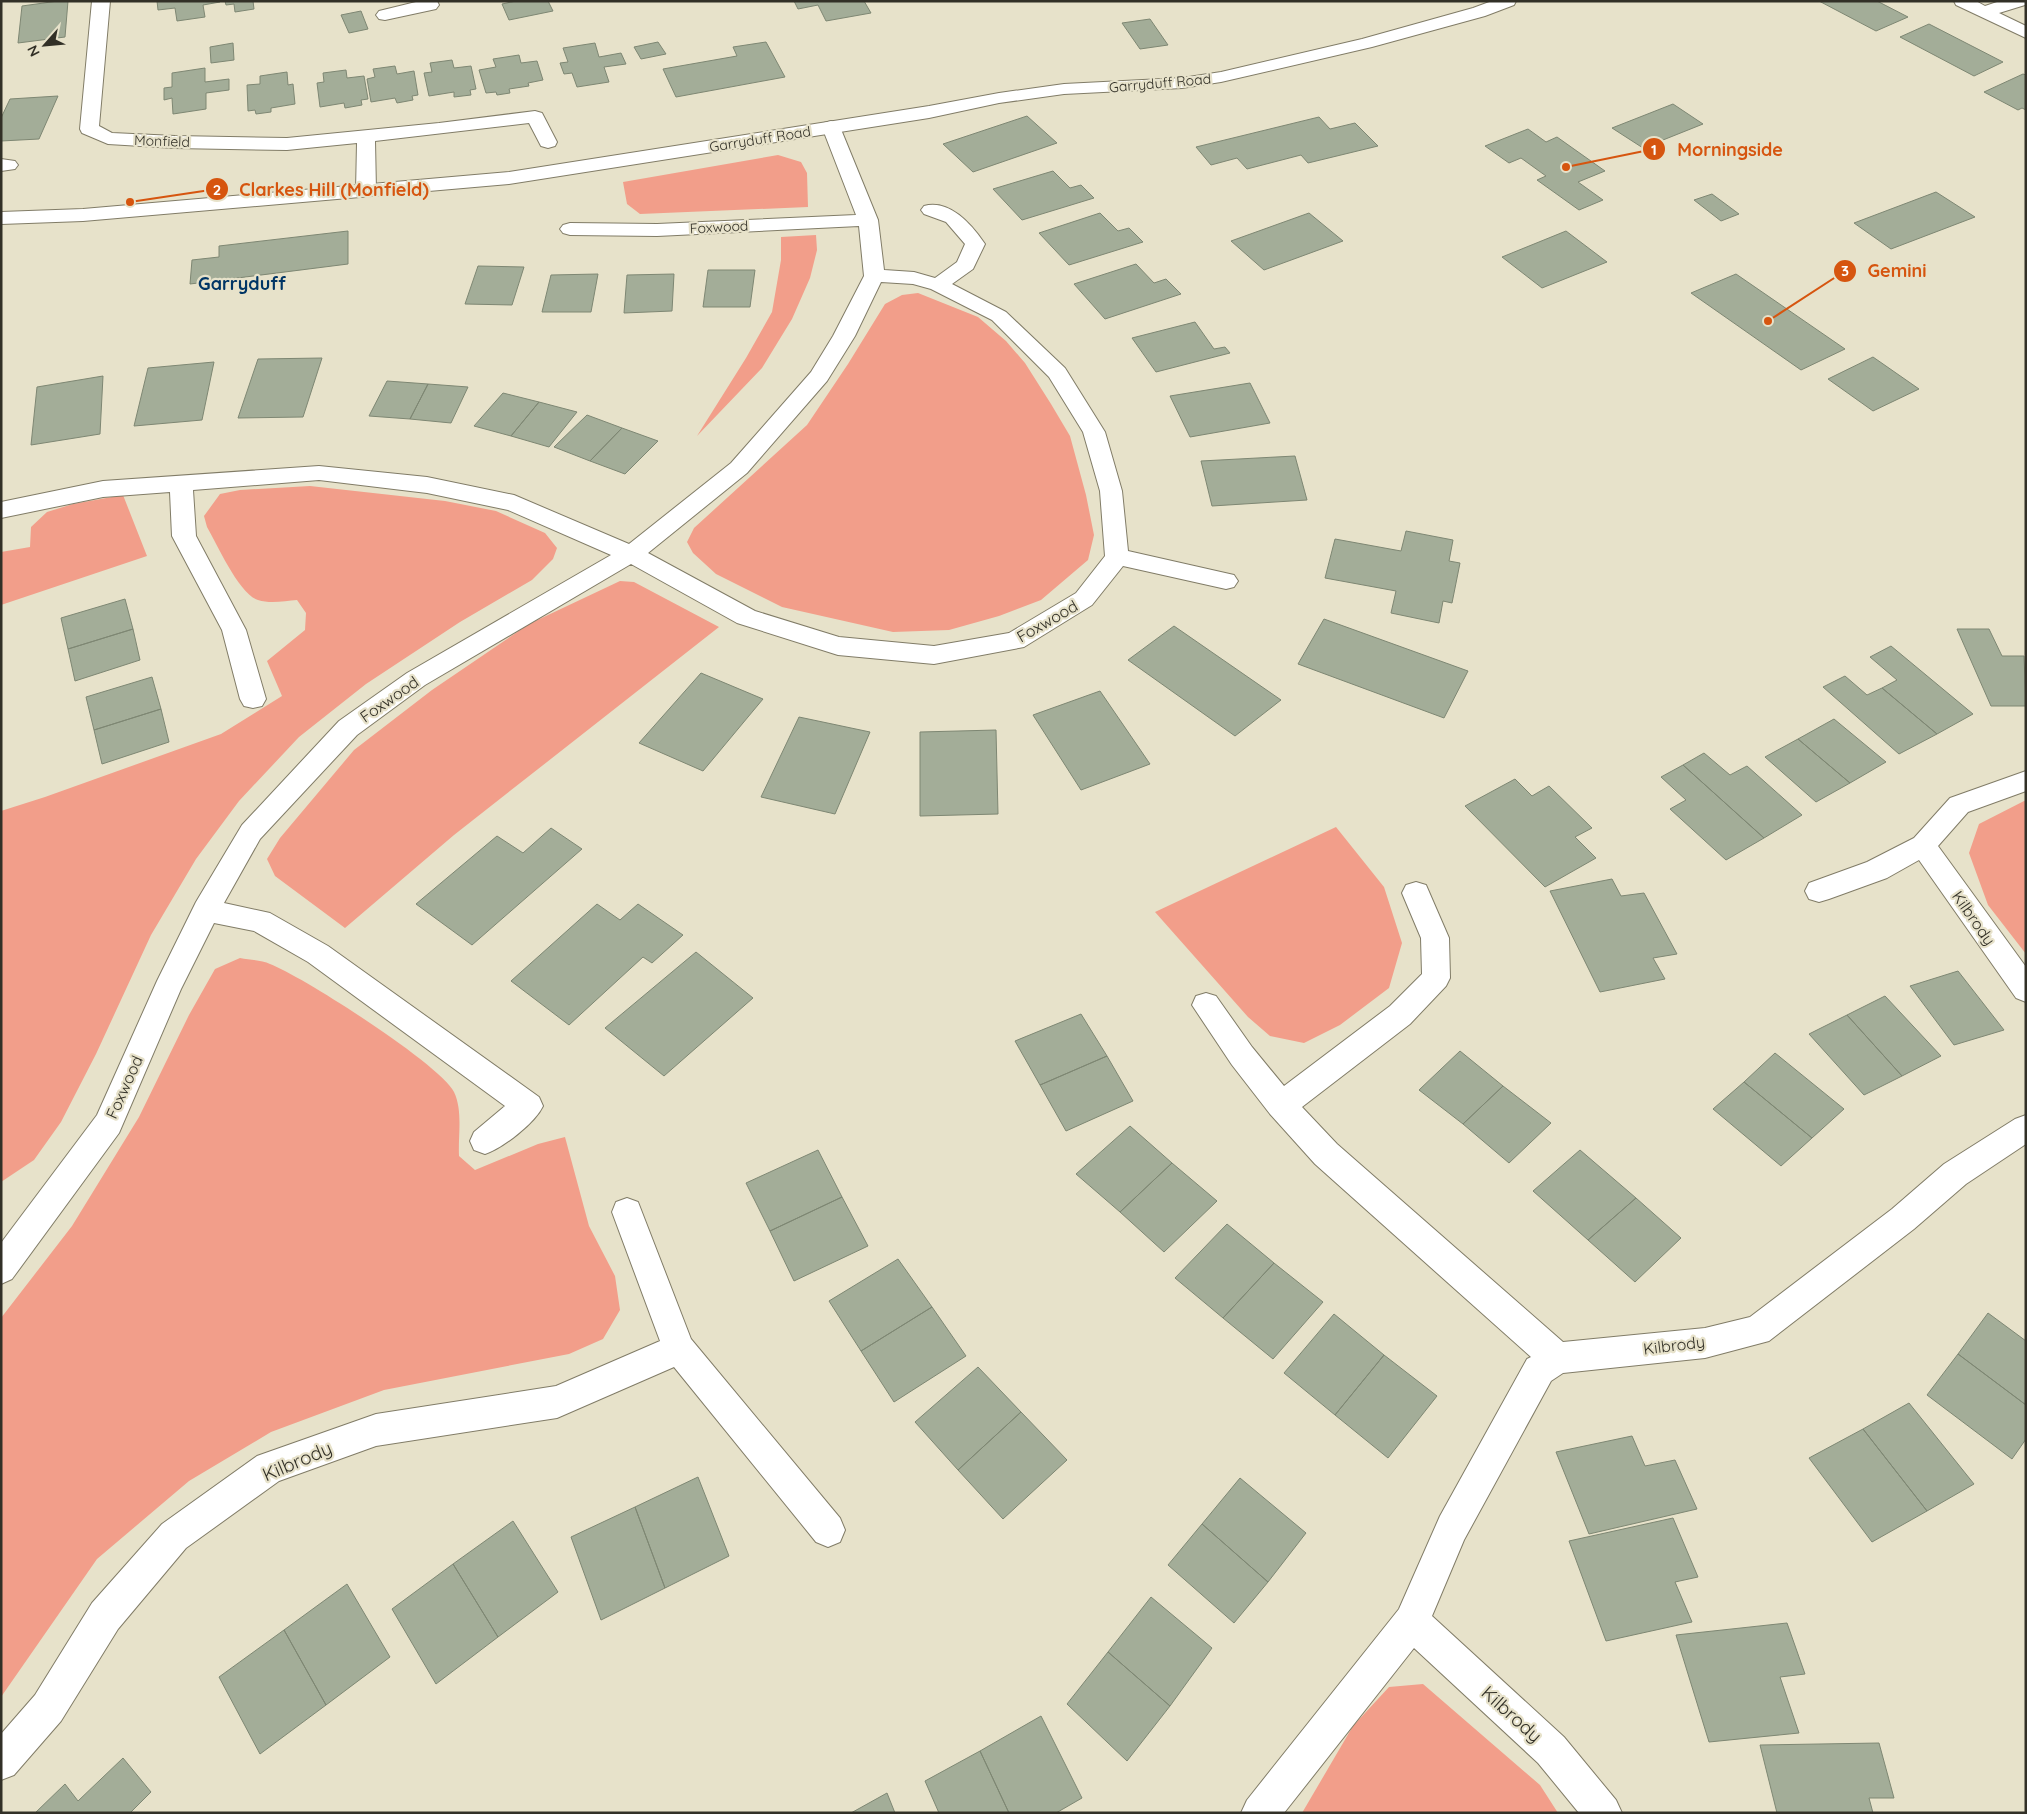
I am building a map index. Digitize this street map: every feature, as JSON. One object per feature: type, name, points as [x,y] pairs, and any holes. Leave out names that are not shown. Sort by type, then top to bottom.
[{"type":"street","name":"Monfield","points":[[101,1],[89,129],[108,138],[175,142],[287,144],[535,118],[548,142]]},
{"type":"street","points":[[385,15],[430,5],[428,1]]},
{"type":"street","name":"Garryduff Road","points":[[1,218],[83,215],[509,178],[929,112],[999,98],[1064,90],[1182,83],[1221,78],[1366,43],[1479,12],[1508,1]]},
{"type":"street","points":[[1962,1],[2026,33]]},
{"type":"street","points":[[1984,12],[2019,1]]},
{"type":"street","points":[[831,127],[868,220],[874,276],[914,278],[938,285],[999,316],[1057,373],[1094,432],[1111,491],[1117,557],[1226,581]]},
{"type":"street","points":[[366,136],[366,191]]},
{"type":"street","points":[[931,210],[953,218],[975,244],[966,265],[938,285]]},
{"type":"street","name":"Foxwood","points":[[570,229],[657,230],[868,220]]},
{"type":"street","name":"Foxwood","points":[[6,1256],[108,1124],[167,989],[206,910],[250,832],[348,728],[416,679],[631,554],[739,468],[819,376],[844,336],[874,276]]},
{"type":"street","name":"Foxwood","points":[[1,510],[102,489],[319,473],[427,485],[514,503],[631,554],[746,617],[838,646],[934,655],[1015,641],[1084,599],[1117,557]]},
{"type":"street","points":[[181,484],[184,536],[234,630],[253,699]]},
{"type":"street","points":[[1819,891],[1877,870],[1923,845],[1959,805],[2026,781]]},
{"type":"street","name":"Kilbrody","points":[[1923,845],[2026,990]]},
{"type":"street","points":[[1281,1105],[1400,1015],[1436,978],[1435,938],[1416,894]]},
{"type":"street","points":[[206,910],[260,921],[318,954],[528,1106],[485,1141]]},
{"type":"street","points":[[1206,1005],[1242,1056],[1281,1105],[1326,1154],[1527,1333],[1558,1358],[1540,1370],[1452,1528],[1412,1622],[1260,1813]]},
{"type":"street","name":"Kilbrody","points":[[1558,1358],[1705,1343],[1758,1330],[1903,1219],[1955,1174],[2026,1128]]},
{"type":"street","points":[[628,1212],[679,1349],[828,1530]]},
{"type":"street","name":"Kilbrody","points":[[1,1762],[48,1708],[105,1616],[174,1536],[270,1468],[376,1430],[557,1402],[679,1349]]},
{"type":"street","name":"Kilbrody","points":[[1412,1622],[1551,1750],[1603,1813]]},
{"type":"shaded area","points":[[778,155],[801,162],[807,173],[808,207],[640,214],[627,204],[623,182]]},
{"type":"shaded area","points":[[816,235],[817,250],[810,278],[792,319],[762,368],[697,436],[746,358],[772,312],[781,260],[781,237]]},
{"type":"shaded area","points":[[918,293],[978,317],[1006,341],[1025,363],[1070,436],[1086,495],[1094,535],[1088,560],[1041,600],[999,616],[949,630],[893,632],[782,607],[716,574],[693,553],[687,542],[694,528],[807,425],[885,304],[902,295]]},
{"type":"shaded area","points":[[310,486],[445,501],[496,511],[545,533],[557,548],[553,559],[532,580],[460,622],[366,684],[299,737],[239,801],[196,859],[151,935],[96,1054],[61,1122],[34,1160],[1,1182],[1,811],[221,734],[282,696],[267,661],[305,630],[306,613],[297,600],[267,602],[251,596],[229,568],[207,527],[204,516],[220,494],[240,490]]},
{"type":"shaded area","points":[[123,495],[147,556],[1,605],[1,552],[30,547],[31,527],[47,512],[73,504]]},
{"type":"shaded area","points":[[620,581],[634,582],[719,627],[454,835],[345,928],[275,876],[267,859],[280,838],[354,750],[432,690],[529,624]]},
{"type":"shaded area","points":[[2026,800],[2026,954],[1988,905],[1969,853],[1979,824]]},
{"type":"shaded area","points":[[1336,827],[1384,887],[1402,943],[1389,988],[1340,1025],[1304,1043],[1270,1036],[1248,1017],[1155,912]]},
{"type":"shaded area","points":[[240,958],[267,963],[310,985],[399,1043],[444,1079],[457,1099],[459,1156],[475,1170],[538,1144],[565,1137],[589,1226],[615,1276],[620,1310],[603,1339],[569,1354],[384,1390],[271,1432],[189,1481],[97,1559],[1,1697],[1,1318],[72,1226],[139,1117],[189,1015],[215,969]]},
{"type":"shaded area","points":[[1423,1684],[1540,1785],[1558,1813],[1302,1813],[1353,1726],[1389,1687]]},
{"type":"building","points":[[68,1],[65,37],[18,43],[22,6]]},
{"type":"building","points":[[157,1],[220,2],[203,5],[205,17],[177,21],[175,8],[158,10]]},
{"type":"building","points":[[225,1],[253,1],[254,9],[235,12],[234,4],[226,5]]},
{"type":"building","points":[[516,1],[548,1],[553,11],[509,20],[502,4]]},
{"type":"building","points":[[794,1],[864,1],[871,13],[826,21],[818,5],[798,9]]},
{"type":"building","points":[[1819,1],[1877,1],[1908,17],[1876,31]]},
{"type":"building","points":[[361,11],[368,29],[349,33],[341,15]]},
{"type":"building","points":[[1150,19],[1168,45],[1140,49],[1122,23]]},
{"type":"building","points":[[1929,24],[2003,62],[1974,76],[1900,37]]},
{"type":"building","points":[[658,42],[666,54],[641,59],[634,47]]},
{"type":"building","points":[[766,42],[785,77],[676,97],[663,69],[737,56],[733,47]]},
{"type":"building","points":[[233,43],[234,60],[211,63],[210,47]]},
{"type":"building","points":[[595,43],[599,57],[621,53],[626,64],[604,67],[609,82],[577,87],[572,73],[564,74],[560,63],[568,62],[563,48]]},
{"type":"building","points":[[519,55],[521,63],[537,61],[543,80],[528,83],[529,86],[509,89],[510,93],[497,95],[496,92],[486,93],[479,70],[496,67],[493,59]]},
{"type":"building","points":[[452,60],[454,68],[471,66],[476,89],[470,90],[471,95],[454,97],[454,92],[429,96],[424,73],[432,72],[430,63]]},
{"type":"building","points":[[395,66],[397,74],[414,71],[418,95],[412,96],[413,100],[397,103],[395,98],[371,102],[367,79],[375,77],[373,69]]},
{"type":"building","points":[[205,68],[205,82],[229,79],[229,90],[206,93],[206,109],[173,114],[172,98],[164,100],[164,88],[172,87],[172,73]]},
{"type":"building","points":[[346,70],[347,78],[364,76],[368,99],[361,100],[362,105],[345,108],[344,103],[320,107],[317,83],[324,82],[323,73]]},
{"type":"building","points":[[287,72],[288,85],[293,84],[295,104],[271,108],[271,112],[256,114],[255,110],[248,111],[247,85],[260,84],[260,76]]},
{"type":"building","points":[[2023,74],[2026,75],[2026,110],[2022,108],[2018,110],[1984,92]]},
{"type":"building","points":[[58,96],[39,139],[1,141],[1,118],[10,99]]},
{"type":"building","points":[[1673,104],[1703,124],[1643,148],[1612,128]]},
{"type":"building","points":[[1027,116],[1057,143],[973,172],[943,144]]},
{"type":"building","points":[[1319,117],[1330,129],[1355,123],[1378,146],[1308,163],[1301,155],[1247,169],[1237,158],[1211,165],[1196,147]]},
{"type":"building","points":[[1528,129],[1546,142],[1557,137],[1605,171],[1578,182],[1603,200],[1579,210],[1537,180],[1546,176],[1521,158],[1509,163],[1485,146]]},
{"type":"building","points":[[1053,171],[1070,188],[1081,185],[1094,198],[1022,220],[993,189]]},
{"type":"building","points":[[1936,192],[1975,217],[1891,249],[1854,223]]},
{"type":"building","points":[[1712,194],[1739,214],[1721,221],[1694,200]]},
{"type":"building","points":[[1100,213],[1118,231],[1129,228],[1143,242],[1069,265],[1039,233]]},
{"type":"building","points":[[1309,213],[1343,241],[1264,270],[1231,241]]},
{"type":"building","points":[[348,231],[348,264],[190,284],[192,260],[219,257],[219,246]]},
{"type":"building","points":[[1566,231],[1607,262],[1542,288],[1502,257]]},
{"type":"building","points":[[1136,264],[1154,283],[1166,279],[1181,294],[1105,319],[1074,284]]},
{"type":"building","points":[[478,266],[524,267],[512,305],[465,304]]},
{"type":"building","points":[[708,270],[755,270],[750,307],[703,307]]},
{"type":"building","points":[[598,274],[591,312],[542,312],[551,275]]},
{"type":"building","points":[[674,274],[672,311],[624,313],[627,275]]},
{"type":"building","points":[[1736,274],[1845,349],[1801,370],[1691,293]]},
{"type":"building","points":[[1195,322],[1214,349],[1225,347],[1230,353],[1156,372],[1132,338]]},
{"type":"building","points":[[1873,357],[1919,389],[1873,411],[1828,379]]},
{"type":"building","points":[[322,358],[303,417],[238,418],[258,359]]},
{"type":"building","points":[[214,362],[202,420],[134,426],[148,368]]},
{"type":"building","points":[[103,376],[100,434],[31,445],[37,387]]},
{"type":"building","points":[[387,381],[428,384],[410,419],[369,416]]},
{"type":"building","points":[[1250,383],[1270,423],[1190,437],[1170,396]]},
{"type":"building","points":[[428,384],[468,387],[451,423],[410,419]]},
{"type":"building","points":[[503,393],[539,402],[511,436],[474,426]]},
{"type":"building","points":[[539,402],[577,412],[549,447],[511,436]]},
{"type":"building","points":[[587,415],[622,428],[590,461],[554,447]]},
{"type":"building","points":[[622,428],[658,441],[625,474],[590,461]]},
{"type":"building","points":[[1295,456],[1307,500],[1212,506],[1201,461]]},
{"type":"building","points":[[1406,531],[1453,540],[1449,561],[1460,563],[1452,603],[1443,601],[1439,623],[1391,613],[1396,591],[1325,578],[1335,539],[1401,551]]},
{"type":"building","points":[[125,599],[133,629],[68,649],[61,618]]},
{"type":"building","points":[[1324,619],[1468,671],[1444,718],[1298,664]]},
{"type":"building","points":[[1174,626],[1281,700],[1235,736],[1128,660]]},
{"type":"building","points":[[133,629],[140,660],[75,681],[68,649]]},
{"type":"building","points":[[1957,629],[1989,629],[2002,656],[2024,656],[2026,706],[1991,706]]},
{"type":"building","points":[[1891,646],[1973,714],[1937,734],[1882,688],[1897,680],[1870,657]]},
{"type":"building","points":[[701,673],[763,699],[703,771],[639,743]]},
{"type":"building","points":[[1845,676],[1867,695],[1882,688],[1937,734],[1899,754],[1823,687]]},
{"type":"building","points":[[152,677],[161,709],[94,730],[86,697]]},
{"type":"building","points":[[1100,691],[1150,764],[1081,790],[1033,715]]},
{"type":"building","points":[[161,709],[169,742],[102,764],[94,730]]},
{"type":"building","points":[[799,717],[870,732],[835,814],[761,797]]},
{"type":"building","points":[[1834,719],[1886,762],[1850,783],[1798,739]]},
{"type":"building","points":[[996,730],[998,814],[920,816],[920,732]]},
{"type":"building","points":[[1798,739],[1850,783],[1816,802],[1765,757]]},
{"type":"building","points":[[1704,753],[1730,775],[1747,766],[1802,815],[1764,838],[1683,765]]},
{"type":"building","points":[[1683,765],[1764,838],[1726,860],[1670,809],[1686,800],[1661,777]]},
{"type":"building","points":[[1515,779],[1532,796],[1549,786],[1592,828],[1575,837],[1596,858],[1545,887],[1465,806]]},
{"type":"building","points":[[551,828],[582,849],[472,945],[416,904],[497,836],[523,853]]},
{"type":"building","points":[[1612,879],[1621,896],[1644,893],[1677,954],[1653,958],[1665,979],[1600,992],[1550,891]]},
{"type":"building","points":[[597,904],[620,920],[638,904],[683,935],[652,963],[643,957],[569,1025],[511,981]]},
{"type":"building","points":[[696,952],[753,998],[664,1076],[605,1028]]},
{"type":"building","points":[[1958,971],[2004,1030],[1954,1045],[1910,986]]},
{"type":"building","points":[[1885,996],[1941,1056],[1902,1076],[1847,1015]]},
{"type":"building","points":[[1081,1014],[1107,1056],[1040,1085],[1015,1041]]},
{"type":"building","points":[[1847,1015],[1902,1076],[1864,1095],[1809,1034]]},
{"type":"building","points":[[1460,1051],[1503,1086],[1463,1124],[1419,1090]]},
{"type":"building","points":[[1775,1053],[1844,1109],[1812,1138],[1744,1082]]},
{"type":"building","points":[[1107,1056],[1133,1101],[1066,1131],[1040,1085]]},
{"type":"building","points":[[1744,1082],[1812,1138],[1781,1166],[1713,1109]]},
{"type":"building","points":[[1503,1086],[1551,1123],[1509,1163],[1463,1124]]},
{"type":"building","points":[[1130,1126],[1172,1163],[1120,1212],[1076,1174]]},
{"type":"building","points":[[818,1150],[842,1197],[770,1231],[746,1183]]},
{"type":"building","points":[[1580,1150],[1636,1198],[1588,1240],[1533,1191]]},
{"type":"building","points":[[1172,1163],[1217,1201],[1164,1252],[1120,1212]]},
{"type":"building","points":[[842,1197],[868,1246],[794,1281],[770,1231]]},
{"type":"building","points":[[1636,1198],[1681,1238],[1635,1282],[1588,1240]]},
{"type":"building","points":[[1227,1224],[1274,1263],[1223,1318],[1175,1278]]},
{"type":"building","points":[[898,1259],[932,1307],[861,1351],[829,1301]]},
{"type":"building","points":[[1274,1263],[1323,1302],[1273,1359],[1223,1318]]},
{"type":"building","points":[[932,1307],[966,1356],[894,1402],[861,1351]]},
{"type":"building","points":[[1988,1313],[2026,1341],[2026,1405],[1958,1354]]},
{"type":"building","points":[[1334,1314],[1384,1355],[1335,1415],[1284,1373]]},
{"type":"building","points":[[1958,1354],[2026,1405],[2026,1439],[2012,1459],[1927,1395]]},
{"type":"building","points":[[1384,1355],[1437,1396],[1388,1458],[1335,1415]]},
{"type":"building","points":[[978,1367],[1021,1412],[958,1470],[915,1422]]},
{"type":"building","points":[[1909,1403],[1974,1484],[1927,1511],[1863,1429]]},
{"type":"building","points":[[1021,1412],[1067,1460],[1003,1519],[958,1470]]},
{"type":"building","points":[[1863,1429],[1927,1511],[1872,1542],[1809,1458]]},
{"type":"building","points":[[1632,1436],[1645,1466],[1675,1460],[1697,1509],[1589,1534],[1556,1452]]},
{"type":"building","points":[[698,1477],[729,1556],[665,1588],[635,1507]]},
{"type":"building","points":[[1240,1478],[1306,1533],[1268,1582],[1202,1524]]},
{"type":"building","points":[[635,1507],[665,1588],[601,1620],[571,1537]]},
{"type":"building","points":[[1673,1518],[1698,1577],[1675,1582],[1692,1622],[1606,1641],[1569,1541]]},
{"type":"building","points":[[513,1521],[558,1592],[498,1637],[453,1564]]},
{"type":"building","points":[[1202,1524],[1268,1582],[1234,1623],[1168,1565]]},
{"type":"building","points":[[453,1564],[498,1637],[436,1684],[392,1609]]},
{"type":"building","points":[[347,1584],[390,1657],[326,1705],[284,1630]]},
{"type":"building","points":[[1151,1597],[1212,1648],[1170,1706],[1108,1652]]},
{"type":"building","points":[[1787,1623],[1805,1674],[1780,1677],[1799,1733],[1709,1742],[1676,1635]]},
{"type":"building","points":[[284,1630],[326,1705],[260,1754],[219,1677]]},
{"type":"building","points":[[1108,1652],[1170,1706],[1127,1761],[1067,1704]]},
{"type":"building","points":[[1041,1716],[1082,1798],[1056,1813],[1009,1813],[980,1751]]},
{"type":"building","points":[[1879,1743],[1894,1798],[1869,1798],[1873,1813],[1777,1813],[1760,1745]]},
{"type":"building","points":[[980,1751],[1009,1813],[939,1813],[925,1781]]},
{"type":"building","points":[[123,1758],[151,1792],[130,1813],[35,1813],[65,1784],[78,1801]]},
{"type":"building","points":[[887,1793],[895,1813],[851,1813]]},
{"type":"place","name":"Morningside","points":[[1566,167]]},
{"type":"place","name":"Clarkes Hill (Monfield)","points":[[130,202]]},
{"type":"place","name":"Gemini","points":[[1768,321]]},
{"type":"district","name":"Garryduff","points":[[242,284]]}]
